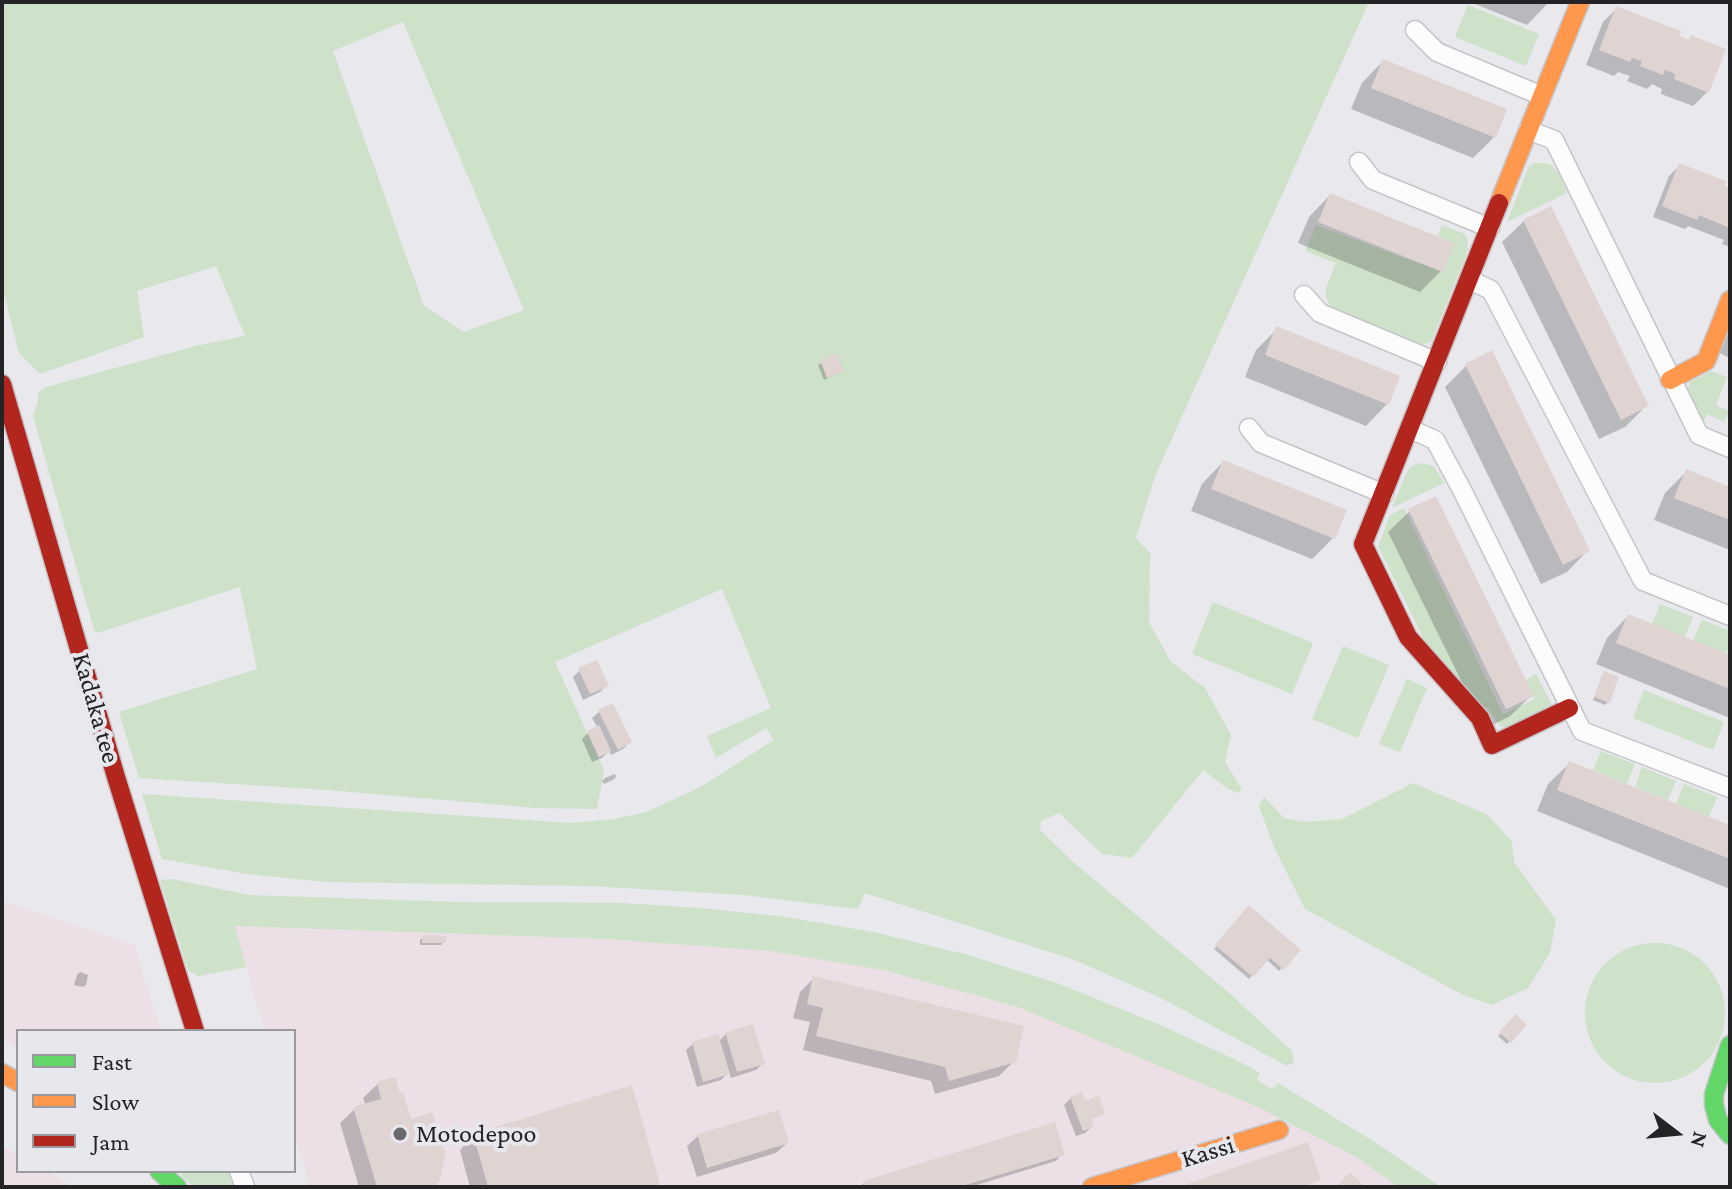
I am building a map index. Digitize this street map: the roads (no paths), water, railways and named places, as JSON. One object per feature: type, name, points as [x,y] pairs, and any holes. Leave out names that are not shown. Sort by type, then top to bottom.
[{"type":"street","points":[[1569,708],[1492,745],[1480,718],[1408,637],[1363,544],[1580,2]]},
{"type":"street","points":[[1415,30],[1437,52],[1542,96]]},
{"type":"street","points":[[1528,130],[1554,140],[1699,435],[1730,448]]},
{"type":"street","points":[[1359,162],[1373,180],[1490,228]]},
{"type":"street","points":[[1470,280],[1491,290],[1643,581],[1730,616]]},
{"type":"street","points":[[1304,295],[1320,313],[1437,362]]},
{"type":"street","points":[[1670,380],[1706,361],[1730,300]]},
{"type":"street","name":"Kadaka tee","points":[[2,384],[116,777],[194,1029]]},
{"type":"street","points":[[1249,428],[1261,443],[1384,494]]},
{"type":"street","points":[[1410,429],[1435,440],[1582,731],[1730,788]]},
{"type":"street","points":[[1730,1045],[1714,1094],[1718,1120],[1730,1135]]},
{"type":"street","name":"Kassi","points":[[1092,1187],[1279,1130]]},
{"type":"street","points":[[161,1173],[177,1187]]},
{"type":"place","name":"Motodepoo","points":[[400,1134]]}]
